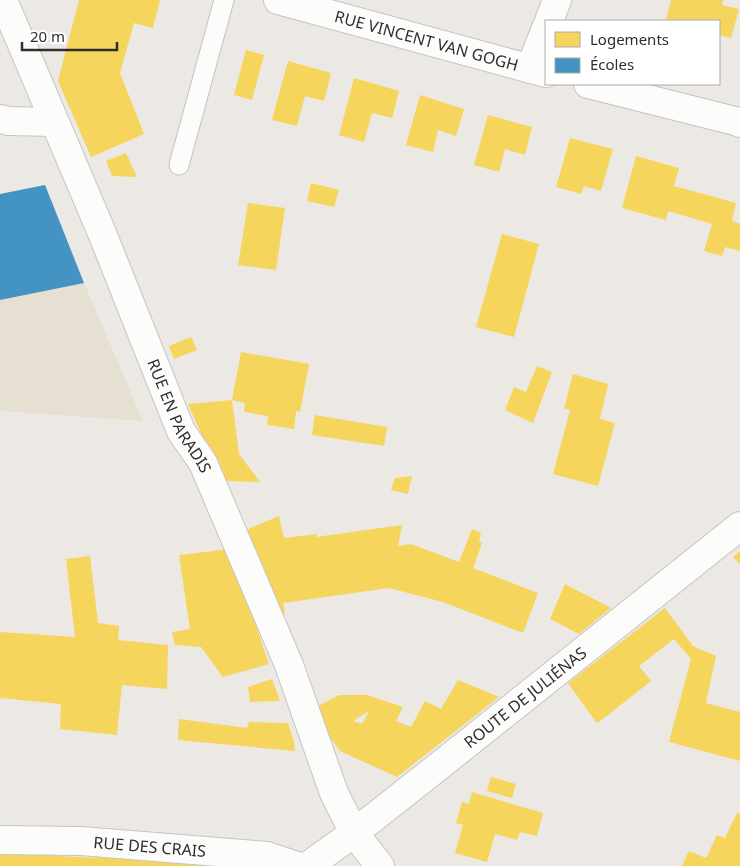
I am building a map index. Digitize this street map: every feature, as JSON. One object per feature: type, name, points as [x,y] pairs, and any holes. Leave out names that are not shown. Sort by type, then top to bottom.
[{"type":"street","name":"RUE EN PARADIS","points":[[3,0],[102,233],[181,431],[202,463],[289,665],[334,792],[354,833],[380,866]]},
{"type":"street","name":"RUE VINCENT VAN GOGH","points":[[278,0],[538,71]]},
{"type":"street","points":[[549,20],[557,0]]},
{"type":"street","points":[[538,71],[545,33]]},
{"type":"street","points":[[592,85],[740,123]]},
{"type":"street","points":[[0,119],[54,122]]},
{"type":"street","name":"ROUTE DE JULIÉNAS","points":[[308,866],[354,833],[740,526]]},
{"type":"street","name":"RUE DES CRAIS","points":[[0,840],[80,841],[267,856],[297,866]]},
{"type":"lane","points":[[179,165],[224,0]]},
{"type":"shaded area","points":[[45,185],[84,283],[143,421],[0,411],[0,194]]},
{"type":"building: Logements","points":[[79,0],[160,0],[153,28],[134,23],[120,73],[144,134],[91,157],[58,81]]},
{"type":"building: Logements","points":[[671,0],[723,0],[722,5],[739,9],[731,38],[720,35],[720,20],[666,20]]},
{"type":"building: Logements","points":[[246,50],[264,55],[252,100],[234,95]]},
{"type":"building: Logements","points":[[288,61],[331,73],[324,101],[305,96],[297,126],[272,120]]},
{"type":"building: Logements","points":[[354,78],[399,91],[392,118],[372,113],[364,142],[339,135]]},
{"type":"building: Logements","points":[[420,95],[464,109],[456,136],[438,130],[433,152],[406,145]]},
{"type":"building: Logements","points":[[488,115],[532,127],[525,155],[505,149],[499,172],[474,165]]},
{"type":"building: Logements","points":[[570,138],[613,149],[601,191],[584,186],[581,194],[556,187]]},
{"type":"building: Logements","points":[[126,153],[137,177],[112,176],[106,161]]},
{"type":"building: Logements","points":[[636,156],[679,168],[674,186],[736,203],[732,221],[740,224],[740,251],[725,247],[722,256],[704,251],[712,224],[668,211],[666,220],[622,208]]},
{"type":"building: Logements","points":[[311,183],[339,190],[334,207],[307,201]]},
{"type":"building: Logements","points":[[248,203],[285,208],[276,270],[238,265]]},
{"type":"building: Logements","points":[[502,234],[539,244],[514,337],[476,327]]},
{"type":"building: Logements","points":[[191,337],[197,350],[174,359],[169,346]]},
{"type":"building: Logements","points":[[241,352],[309,364],[300,412],[296,411],[294,429],[267,425],[268,416],[244,412],[245,403],[232,400]]},
{"type":"building: Logements","points":[[537,366],[552,372],[533,423],[505,410],[514,387],[526,392]]},
{"type":"building: Logements","points":[[573,374],[608,384],[600,419],[615,423],[598,486],[553,474],[570,410],[564,408]]},
{"type":"building: Logements","points":[[232,400],[239,454],[260,482],[225,481],[211,447],[207,447],[188,404]]},
{"type":"building: Logements","points":[[315,415],[387,427],[384,446],[312,435]]},
{"type":"building: Logements","points":[[412,476],[408,494],[391,490],[395,478]]},
{"type":"building: Logements","points":[[279,516],[284,538],[317,534],[316,537],[402,525],[398,546],[411,544],[459,562],[472,529],[481,533],[479,540],[482,543],[473,568],[538,593],[523,633],[443,602],[389,588],[283,603],[285,613],[279,616],[246,530]]},
{"type":"building: Logements","points":[[230,549],[269,664],[223,677],[201,647],[175,645],[172,632],[190,629],[179,555]]},
{"type":"building: Logements","points":[[740,551],[740,564],[733,557]]},
{"type":"building: Logements","points":[[90,556],[98,623],[119,626],[118,640],[168,645],[167,689],[122,685],[117,735],[60,729],[61,704],[0,698],[0,632],[75,637],[66,559]]},
{"type":"building: Logements","points":[[565,584],[611,608],[579,634],[550,619]]},
{"type":"building: Logements","points":[[665,608],[693,646],[716,656],[706,703],[740,712],[740,761],[669,742],[691,659],[674,639],[639,666],[651,681],[599,722],[596,722],[568,683]]},
{"type":"building: Logements","points":[[272,679],[280,701],[250,702],[248,687]]},
{"type":"building: Logements","points":[[458,680],[499,697],[397,777],[340,751],[329,736],[314,708],[339,695],[367,695],[403,707],[396,721],[411,727],[425,701],[441,709]],"holes":[[[369,711],[362,724],[353,721]]]},
{"type":"building: Logements","points":[[179,719],[247,728],[249,722],[288,723],[295,751],[178,740]]},
{"type":"building: Logements","points":[[491,777],[516,784],[512,798],[487,791]]},
{"type":"building: Logements","points":[[472,792],[543,813],[537,836],[520,832],[517,840],[495,834],[487,862],[455,853],[463,825],[456,823],[462,802],[469,804]]},
{"type":"building: Logements","points":[[737,813],[740,814],[740,866],[682,866],[689,851],[706,858],[717,835],[725,838]]},
{"type":"building: Logements","points":[[96,851],[232,866],[0,866],[0,852],[94,858]]},
{"type":"building: Écoles","points":[[45,185],[84,283],[0,300],[0,194]]}]
